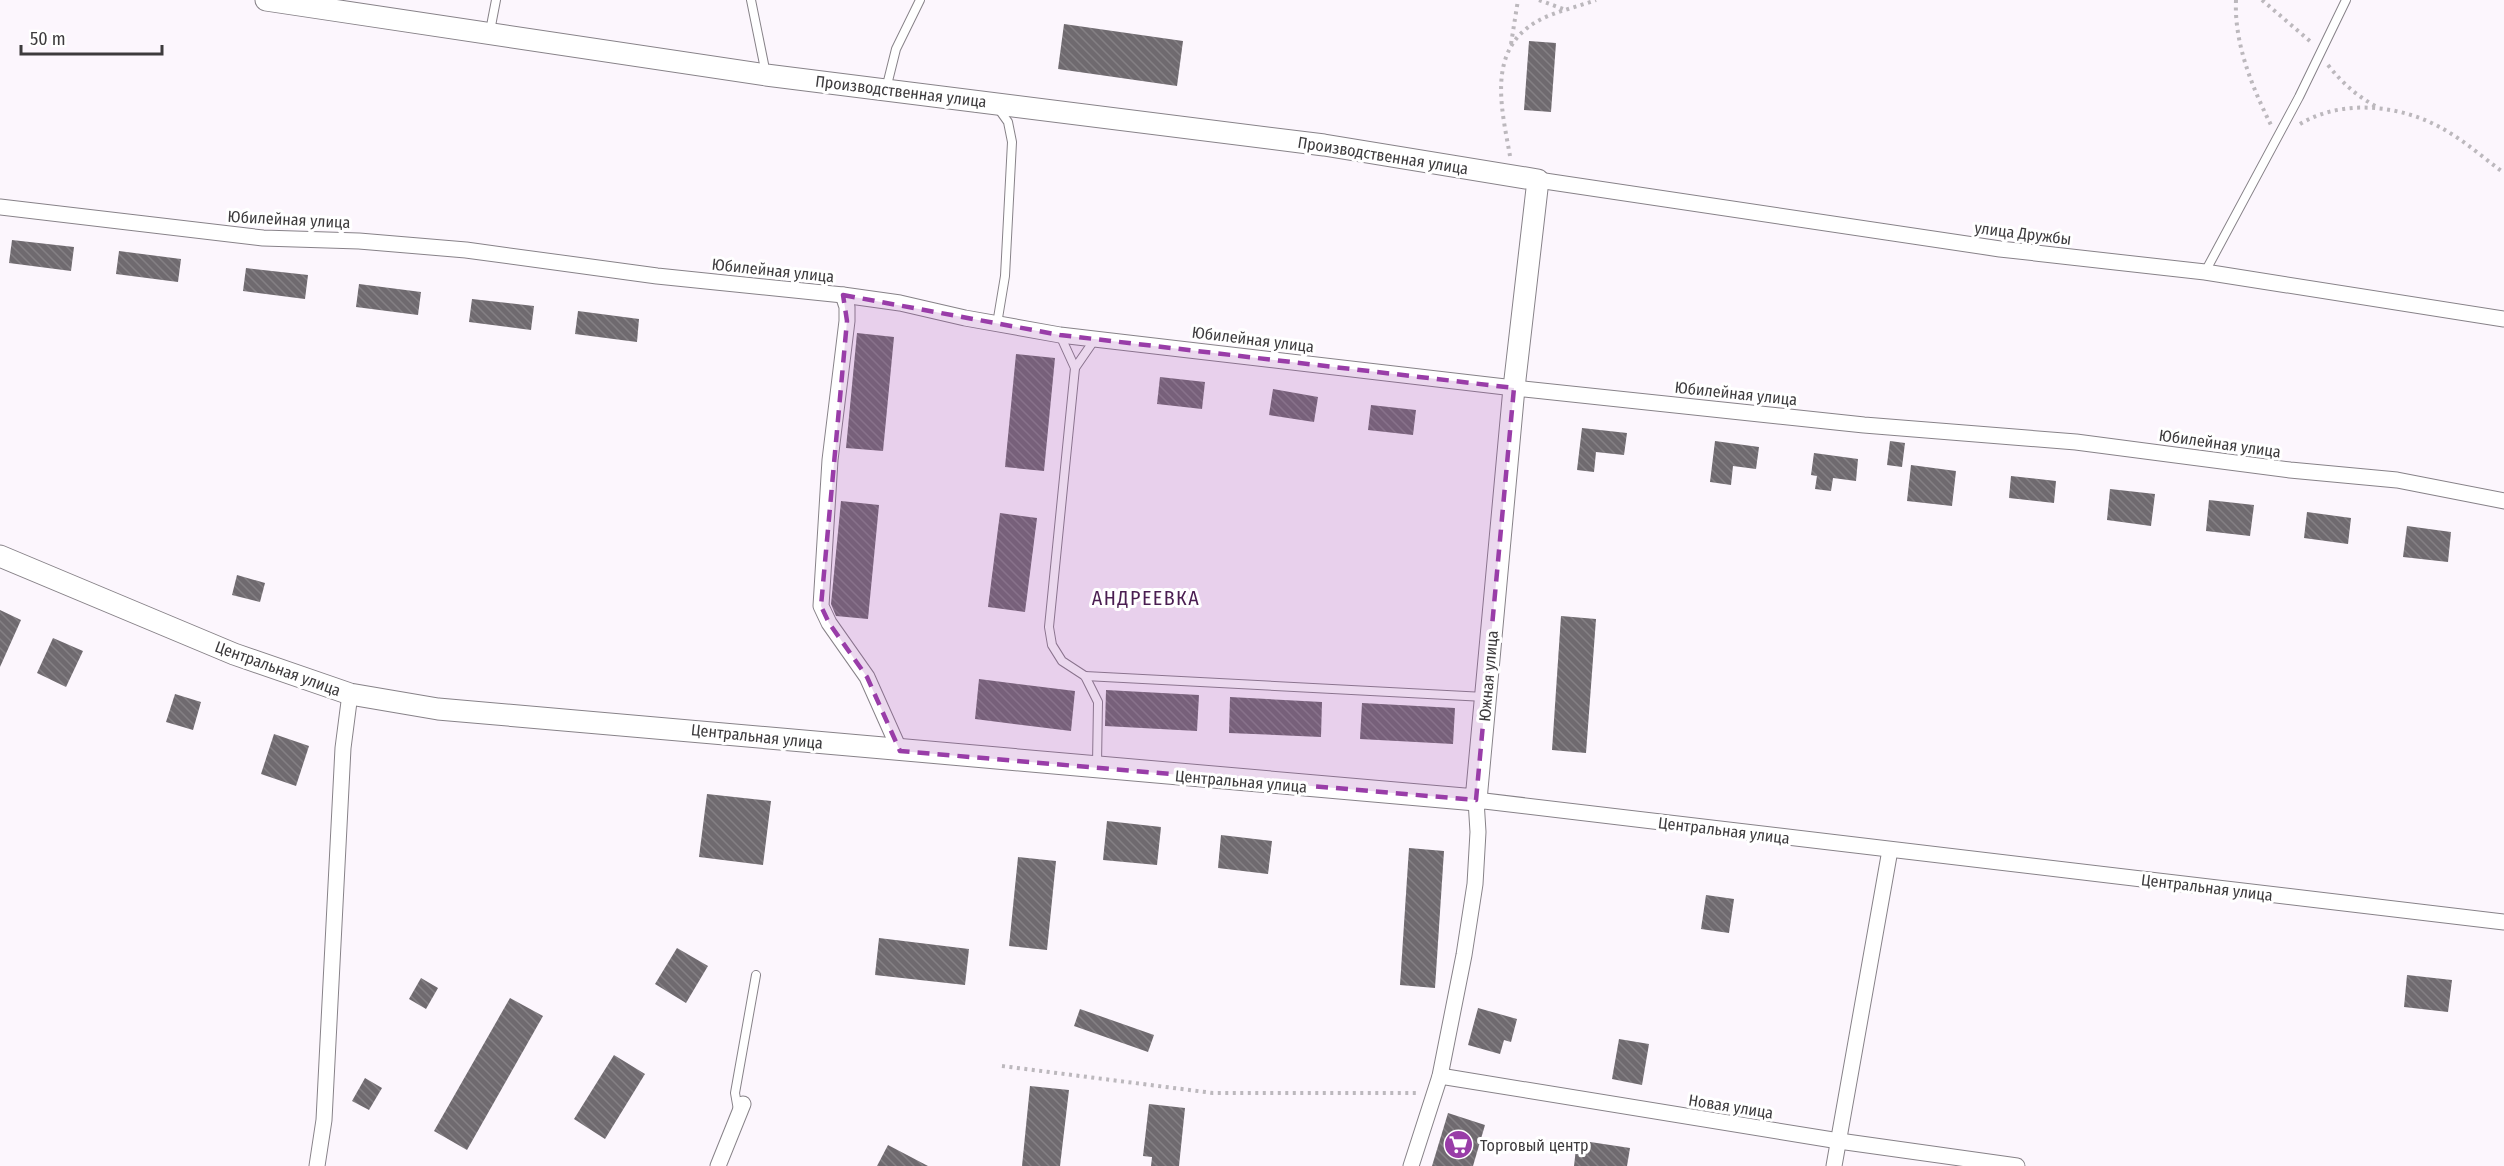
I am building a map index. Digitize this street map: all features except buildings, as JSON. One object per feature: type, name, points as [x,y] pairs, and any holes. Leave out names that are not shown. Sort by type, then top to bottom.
[{"type":"street","name":"Производственная улица","points":[[266,0],[766,75],[1324,145],[1538,180]]},
{"type":"street","name":"улица Дружбы","points":[[1538,180],[2000,249],[2205,272],[2504,319]]},
{"type":"street","name":"Южная улица","points":[[1411,1166],[1440,1076],[1475,884],[1478,832],[1476,800],[1514,388],[1538,180]]},
{"type":"street","name":"Юбилейная улица","points":[[0,207],[264,238],[359,241],[466,250],[657,276],[900,303],[1060,335],[1514,388],[1864,425],[2076,442],[2290,470],[2397,480],[2504,501]]},
{"type":"street","points":[[843,295],[847,306],[847,321],[830,460],[821,606],[829,623],[867,677],[900,751]]},
{"type":"street","name":"Центральная улица","points":[[0,556],[234,654],[350,694],[438,709],[696,730],[1097,769],[1476,800],[2504,922]]},
{"type":"street","points":[[317,1166],[324,1120],[343,748],[350,694]]},
{"type":"street","points":[[1834,1166],[1890,850]]},
{"type":"street","name":"Новая улица","points":[[1440,1076],[1839,1141],[2017,1166]]},
{"type":"street","points":[[718,1166],[741,1110]]},
{"type":"lane","points":[[489,35],[496,0]]},
{"type":"lane","points":[[751,0],[766,75]]},
{"type":"lane","points":[[886,90],[896,49],[920,0]]},
{"type":"lane","points":[[2205,272],[2278,137],[2346,0]]},
{"type":"lane","points":[[994,102],[1008,122],[1012,142],[1005,276],[997,324]]},
{"type":"lane","points":[[1060,335],[1075,368]]},
{"type":"lane","points":[[1095,339],[1075,368],[1048,627],[1052,645],[1062,661],[1085,676],[1486,697]]},
{"type":"lane","points":[[1085,676],[1098,702],[1097,769]]},
{"type":"lane","points":[[741,1110],[735,1093],[756,975]]},
{"type":"path","points":[[1513,176],[1499,94],[1516,20],[1518,0]]},
{"type":"path","points":[[1539,0],[1569,10]]},
{"type":"path","points":[[1510,47],[1520,33],[1537,21],[1596,0]]},
{"type":"path","points":[[2236,0],[2238,35],[2247,69],[2278,137],[2312,117],[2346,106],[2383,110],[2414,117],[2445,130],[2504,173]]},
{"type":"path","points":[[1002,1066],[1213,1093],[1435,1094]]},
{"type":"highlighted area","points":[[843,295],[1060,335],[1514,388],[1476,800],[900,751],[867,677],[829,623],[821,606],[847,321]]},
{"type":"place","name":"Торговый центр","points":[[1459,1145]]},
{"type":"district","name":"АНДРЕЕВКА","points":[[1146,598]]}]
